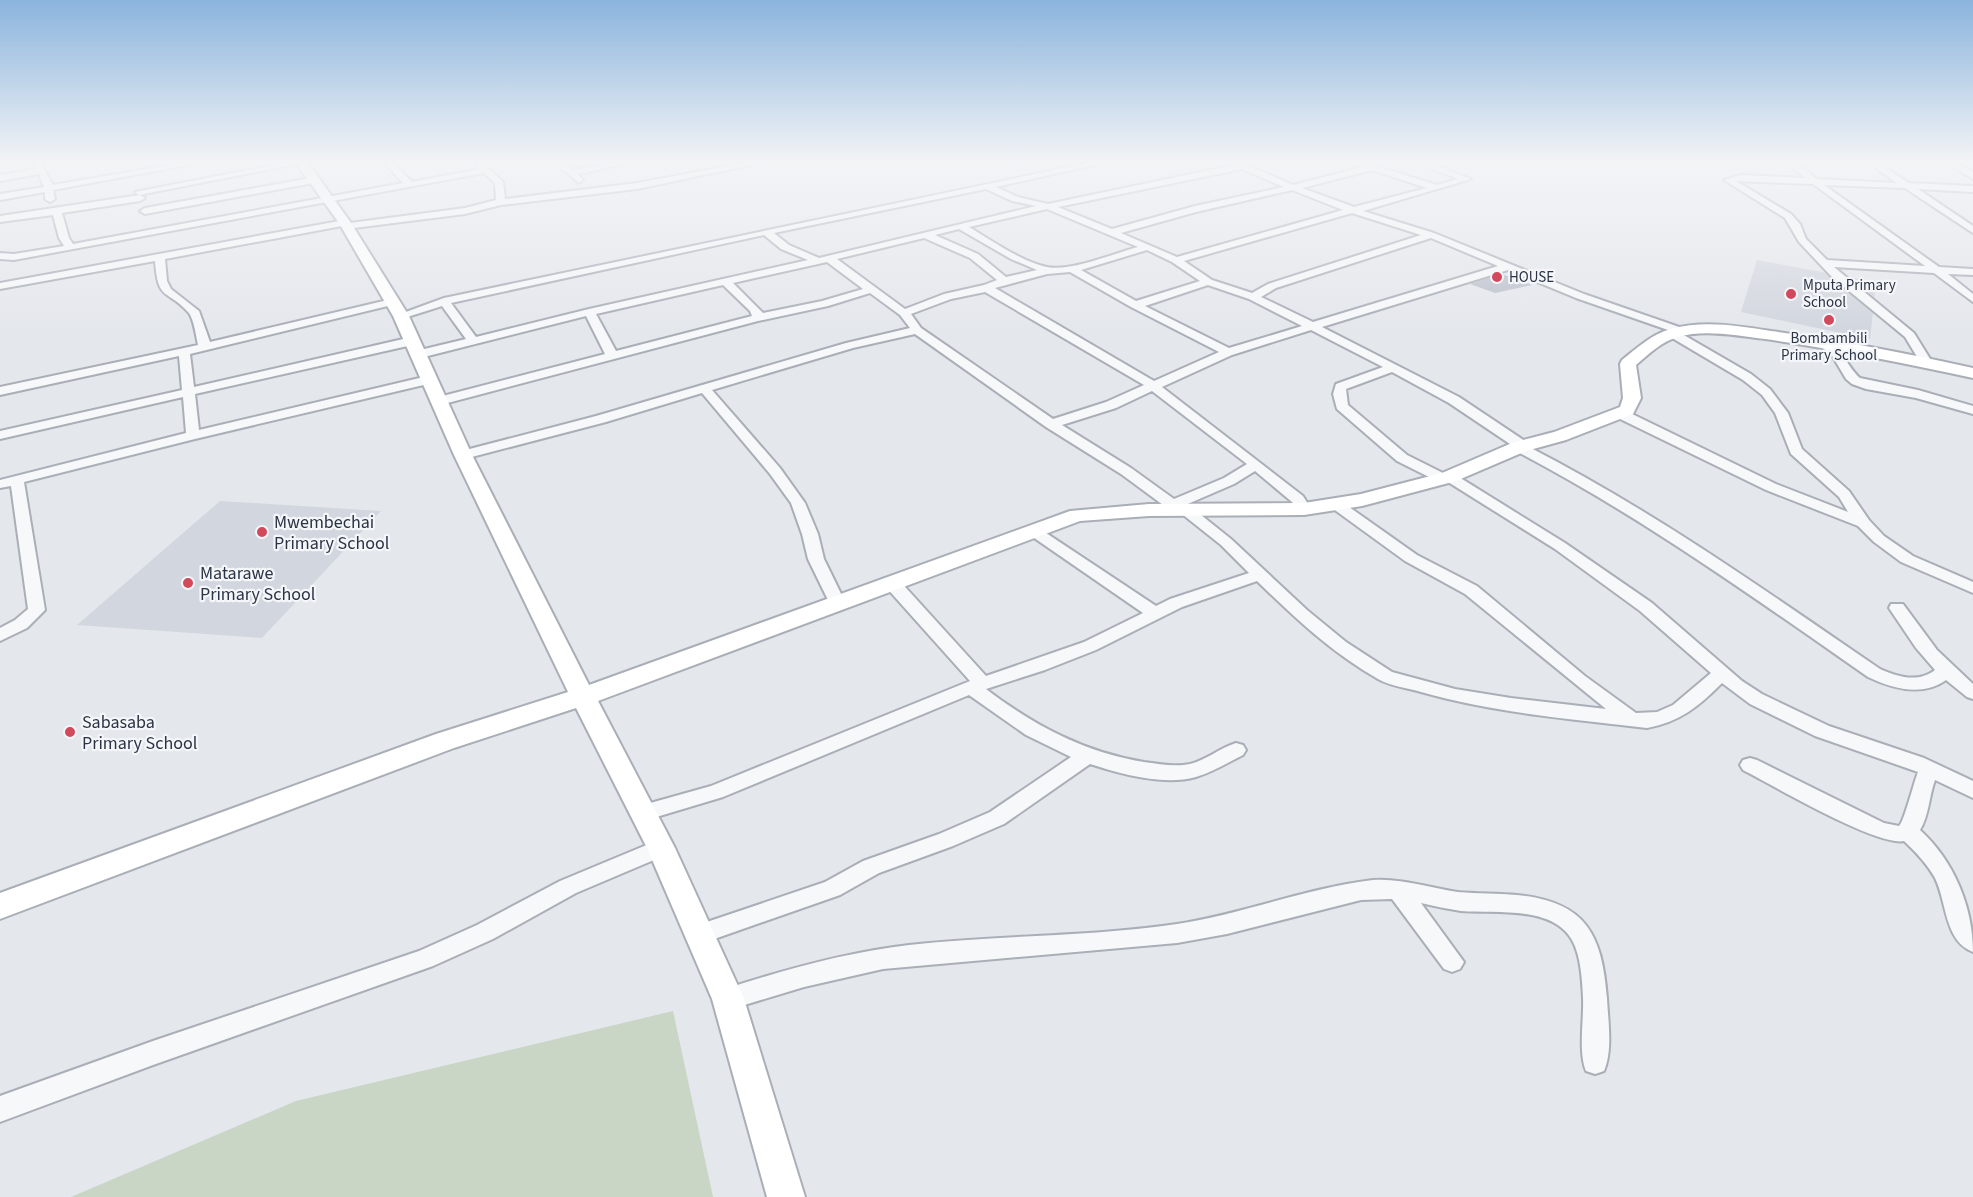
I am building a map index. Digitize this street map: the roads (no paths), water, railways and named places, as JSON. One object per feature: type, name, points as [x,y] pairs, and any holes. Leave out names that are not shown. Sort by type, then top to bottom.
[{"type":"street","points":[[59,219],[64,238],[70,247]]},
{"type":"street","points":[[146,219],[148,233]]},
{"type":"street","points":[[0,256],[14,257],[148,233],[188,219]]},
{"type":"street","points":[[342,219],[416,347],[463,455],[582,697],[661,848],[700,934],[728,999],[779,1195]]},
{"type":"street","points":[[0,286],[346,225],[398,219]]},
{"type":"street","points":[[0,392],[184,351],[396,309],[444,302],[831,219]]},
{"type":"street","points":[[0,435],[189,391],[416,347],[473,341],[991,219]]},
{"type":"street","points":[[1076,219],[1176,260],[1208,282],[1253,297],[1454,400],[1521,447],[1573,475],[1687,545],[1874,673],[1893,682],[1914,685],[1940,678],[1946,672]]},
{"type":"street","points":[[1110,234],[1159,219]]},
{"type":"street","points":[[1176,260],[1316,219]]},
{"type":"street","points":[[1378,219],[1431,236],[1676,332],[1747,377],[1766,392],[1781,413],[1796,451],[1844,494],[1863,523],[1879,539],[1907,559],[1973,588]]},
{"type":"street","points":[[1791,219],[1802,240],[1825,263],[1910,335],[1926,362]]},
{"type":"street","points":[[1864,219],[1937,270],[1973,299]]},
{"type":"street","points":[[1957,219],[1973,230]]},
{"type":"street","points":[[960,226],[1015,258],[1047,271]]},
{"type":"street","points":[[766,232],[785,247],[823,259],[873,289],[904,313],[917,330],[1052,424],[1179,508],[1226,542],[1259,575],[1340,646],[1386,676],[1455,695],[1647,721],[1664,719],[1677,714],[1722,672]]},
{"type":"street","points":[[926,235],[974,256],[1004,282]]},
{"type":"street","points":[[1253,297],[1272,286],[1431,236]]},
{"type":"street","points":[[904,313],[948,296],[1047,271],[1072,269],[1150,248],[1206,250],[1220,247]]},
{"type":"street","points":[[160,258],[162,280],[167,291],[195,313],[205,347]]},
{"type":"street","points":[[1825,263],[1973,272]]},
{"type":"street","points":[[1052,424],[1111,405],[1228,352],[1507,267]]},
{"type":"street","points":[[1072,269],[1135,305],[1228,352]]},
{"type":"street","points":[[725,282],[754,309],[758,314],[757,318]]},
{"type":"street","points":[[1135,305],[1208,282]]},
{"type":"street","points":[[987,288],[1152,385],[1256,464],[1298,499],[1304,509]]},
{"type":"street","points":[[0,484],[193,435],[434,390],[541,376],[612,355],[757,318],[824,304],[873,289]]},
{"type":"street","points":[[444,302],[473,341]]},
{"type":"street","points":[[589,312],[612,355]]},
{"type":"street","points":[[463,455],[705,389],[850,345],[917,330]]},
{"type":"street","points":[[0,906],[445,741],[582,697],[1077,514],[1179,508],[1304,509],[1337,505],[1405,491],[1446,478],[1521,447],[1621,414],[1627,410],[1632,398],[1628,364],[1654,343],[1676,332],[1742,332],[1822,342],[1973,373]]},
{"type":"street","points":[[1822,342],[1838,355],[1850,376],[1856,381],[1939,399],[1973,410]]},
{"type":"street","points":[[184,351],[193,435]]},
{"type":"street","points":[[1393,367],[1340,387],[1339,394],[1342,406],[1402,458],[1446,478],[1560,546],[1646,607],[1756,699],[1822,731],[1929,769],[1973,790]]},
{"type":"street","points":[[705,389],[776,471],[798,503],[810,534],[811,546],[816,559],[837,602]]},
{"type":"street","points":[[1939,399],[1973,424]]},
{"type":"street","points":[[1621,414],[1771,487],[1863,523]]},
{"type":"street","points":[[1179,508],[1256,464]]},
{"type":"street","points":[[0,635],[21,624],[37,610],[17,480]]},
{"type":"street","points":[[1337,505],[1411,558],[1478,595],[1569,672],[1632,720]]},
{"type":"street","points":[[1032,530],[1156,614]]},
{"type":"street","points":[[643,813],[716,792],[925,704],[1090,646],[1176,603],[1259,575]]},
{"type":"street","points":[[891,582],[977,685],[1013,720],[1043,738],[1086,757],[1126,767],[1172,773],[1195,770],[1236,750]]},
{"type":"street","points":[[1897,608],[1923,647],[1946,672],[1973,693]]},
{"type":"street","points":[[700,934],[832,890],[872,867],[946,840],[997,818],[1086,757]]},
{"type":"street","points":[[1750,765],[1880,831],[1899,834],[1908,832],[1914,823],[1918,798],[1929,769]]},
{"type":"street","points":[[1908,832],[1935,860],[1951,892],[1954,910],[1964,933],[1973,942]]},
{"type":"street","points":[[0,1109],[153,1053],[425,959],[485,932],[568,887],[661,848]]},
{"type":"street","points":[[728,999],[771,984],[834,969],[932,953],[1132,939],[1212,928],[1301,903],[1383,889],[1538,909],[1559,914],[1573,923],[1583,933],[1593,985],[1596,1016],[1595,1062]]},
{"type":"street","points":[[1399,891],[1452,962]]},
{"type":"place","name":"HOUSE","points":[[1497,277]]},
{"type":"place","name":"Mputa Primary School","points":[[1791,294]]},
{"type":"place","name":"Bombambili Primary School","points":[[1829,320]]},
{"type":"place","name":"Mwembechai Primary School","points":[[262,532]]},
{"type":"place","name":"Matarawe Primary School","points":[[188,583]]},
{"type":"place","name":"Sabasaba Primary School","points":[[70,732]]}]
